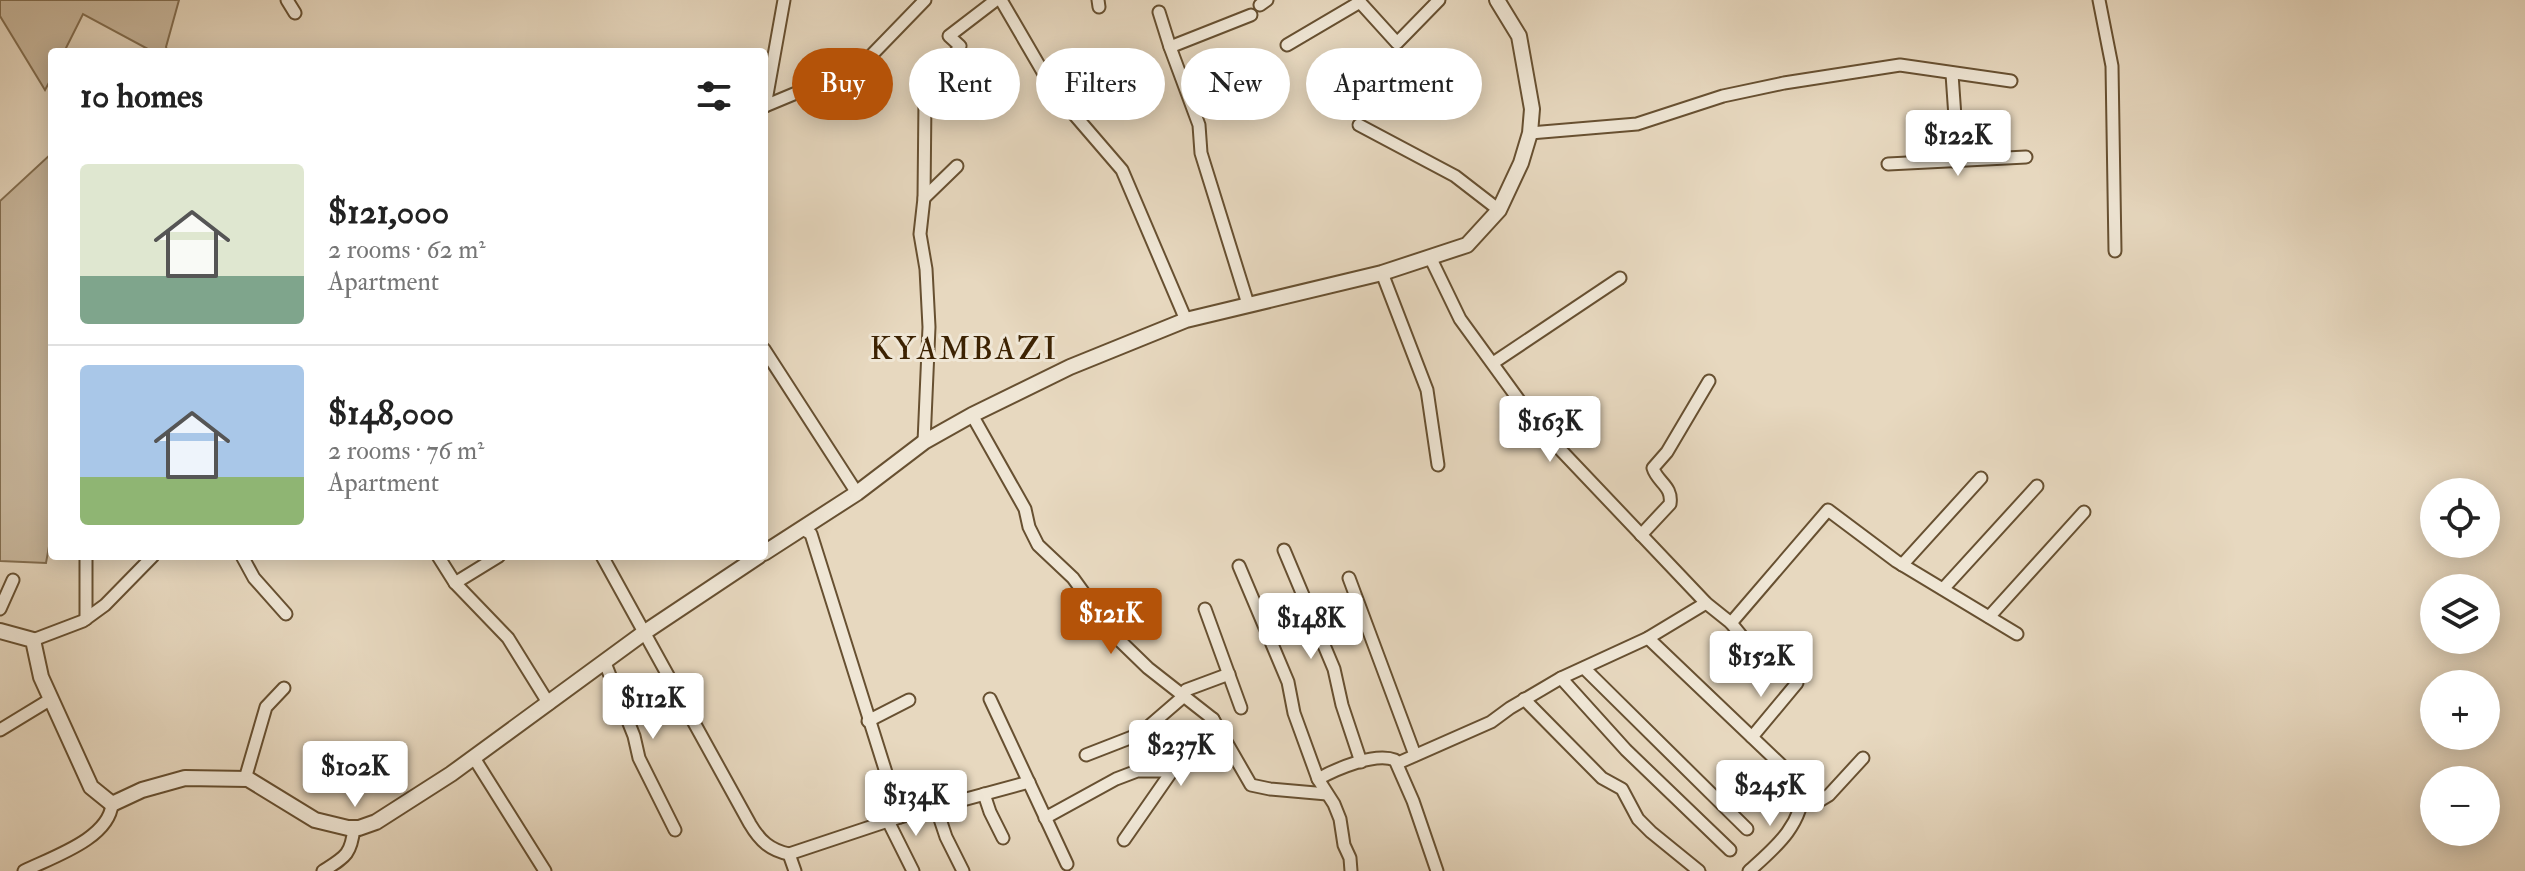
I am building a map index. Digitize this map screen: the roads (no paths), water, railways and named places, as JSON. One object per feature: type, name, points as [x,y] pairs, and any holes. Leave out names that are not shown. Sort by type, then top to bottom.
[{"type":"street","points":[[287,0],[295,13]]},
{"type":"street","points":[[768,89],[784,0]]},
{"type":"street","points":[[768,105],[861,66],[925,0]]},
{"type":"street","points":[[924,442],[929,327],[926,269],[920,234],[924,198],[925,99],[960,46],[949,36],[998,0],[1054,91],[1122,170],[1186,320]]},
{"type":"street","points":[[1287,45],[1359,1],[1397,43],[1439,0]]},
{"type":"street","points":[[768,550],[857,493],[924,442],[1070,367],[1186,320],[1382,273],[1467,245],[1499,210],[1521,163],[1530,133],[1532,109],[1519,36],[1497,0]]},
{"type":"street","points":[[2099,0],[2112,66],[2115,251]]},
{"type":"street","points":[[1159,12],[1199,125],[1201,153],[1248,304]]},
{"type":"street","points":[[1170,47],[1251,15]]},
{"type":"street","points":[[1530,133],[1637,124],[1723,96],[1900,65],[2011,81]]},
{"type":"street","points":[[1952,74],[1955,117],[1953,161]]},
{"type":"street","points":[[1359,125],[1455,176],[1499,210]]},
{"type":"street","points":[[1888,164],[2026,157]]},
{"type":"street","points":[[924,198],[957,166]]},
{"type":"street","points":[[1430,257],[1460,319],[1537,425],[1706,603],[1731,623],[1762,661]]},
{"type":"street","points":[[1382,273],[1427,390],[1438,465]]},
{"type":"street","points":[[1493,363],[1620,278]]},
{"type":"street","points":[[768,355],[857,493]]},
{"type":"street","points":[[1641,535],[1670,504],[1670,491],[1653,468],[1667,452],[1709,381]]},
{"type":"street","points":[[972,415],[1025,509],[1038,545],[1073,578],[1115,636],[1213,719],[1251,785],[1327,794]]},
{"type":"street","points":[[1902,565],[1981,478]]},
{"type":"street","points":[[1943,589],[2037,486]]},
{"type":"street","points":[[1731,623],[1828,510],[1902,565],[2017,634]]},
{"type":"street","points":[[1989,617],[2084,512]]},
{"type":"street","points":[[803,529],[811,534],[912,871]]},
{"type":"street","points":[[1284,550],[1334,669],[1361,762]]},
{"type":"street","points":[[86,560],[86,619]]},
{"type":"street","points":[[0,631],[33,640],[86,619],[105,605],[115,591],[149,560]]},
{"type":"street","points":[[244,560],[254,578],[286,614]]},
{"type":"street","points":[[441,560],[455,583],[508,638],[549,704]]},
{"type":"street","points":[[455,583],[492,560]]},
{"type":"street","points":[[604,560],[761,842],[778,852],[789,854],[894,819],[1029,782]]},
{"type":"street","points":[[112,804],[142,790],[185,778],[245,779],[315,820],[354,828],[376,822],[474,758],[645,632],[753,560]]},
{"type":"street","points":[[1239,566],[1288,682],[1294,713],[1318,779],[1340,819],[1351,871]]},
{"type":"street","points":[[1349,578],[1415,755]]},
{"type":"street","points":[[0,609],[13,580]]},
{"type":"street","points":[[1398,763],[1491,722],[1561,678],[1648,638],[1706,603]]},
{"type":"street","points":[[1205,609],[1241,708]]},
{"type":"street","points":[[1648,638],[1819,801],[1829,795],[1863,758]]},
{"type":"street","points":[[33,640],[41,677],[91,787],[112,804]]},
{"type":"street","points":[[605,663],[634,736],[639,758],[675,830]]},
{"type":"street","points":[[1584,668],[1747,829]]},
{"type":"street","points":[[1086,755],[1140,734],[1184,696],[1186,690],[1229,674]]},
{"type":"street","points":[[1561,678],[1626,750],[1730,850]]},
{"type":"street","points":[[1752,737],[1797,683]]},
{"type":"street","points":[[245,779],[266,707],[284,688]]},
{"type":"street","points":[[0,730],[51,699]]},
{"type":"street","points":[[990,699],[1067,864]]},
{"type":"street","points":[[1524,699],[1602,778],[1622,789],[1638,819],[1699,871]]},
{"type":"street","points":[[868,721],[909,700]]},
{"type":"street","points":[[1124,840],[1213,719]]},
{"type":"street","points":[[1318,779],[1338,767],[1385,757],[1398,763],[1437,871]]},
{"type":"street","points":[[474,758],[545,871]]},
{"type":"street","points":[[1045,818],[1116,779],[1137,771],[1172,771]]},
{"type":"street","points":[[1749,871],[1784,839],[1804,802],[1803,786]]},
{"type":"street","points":[[984,794],[1003,838]]},
{"type":"street","points":[[24,871],[97,834],[108,820],[112,804]]},
{"type":"street","points":[[936,807],[946,837],[963,871]]},
{"type":"street","points":[[323,871],[346,857],[352,845],[354,828]]},
{"type":"street","points":[[789,854],[795,871]]},
{"type":"district","name":"KYAMBAZI","points":[[964,349]]}]
